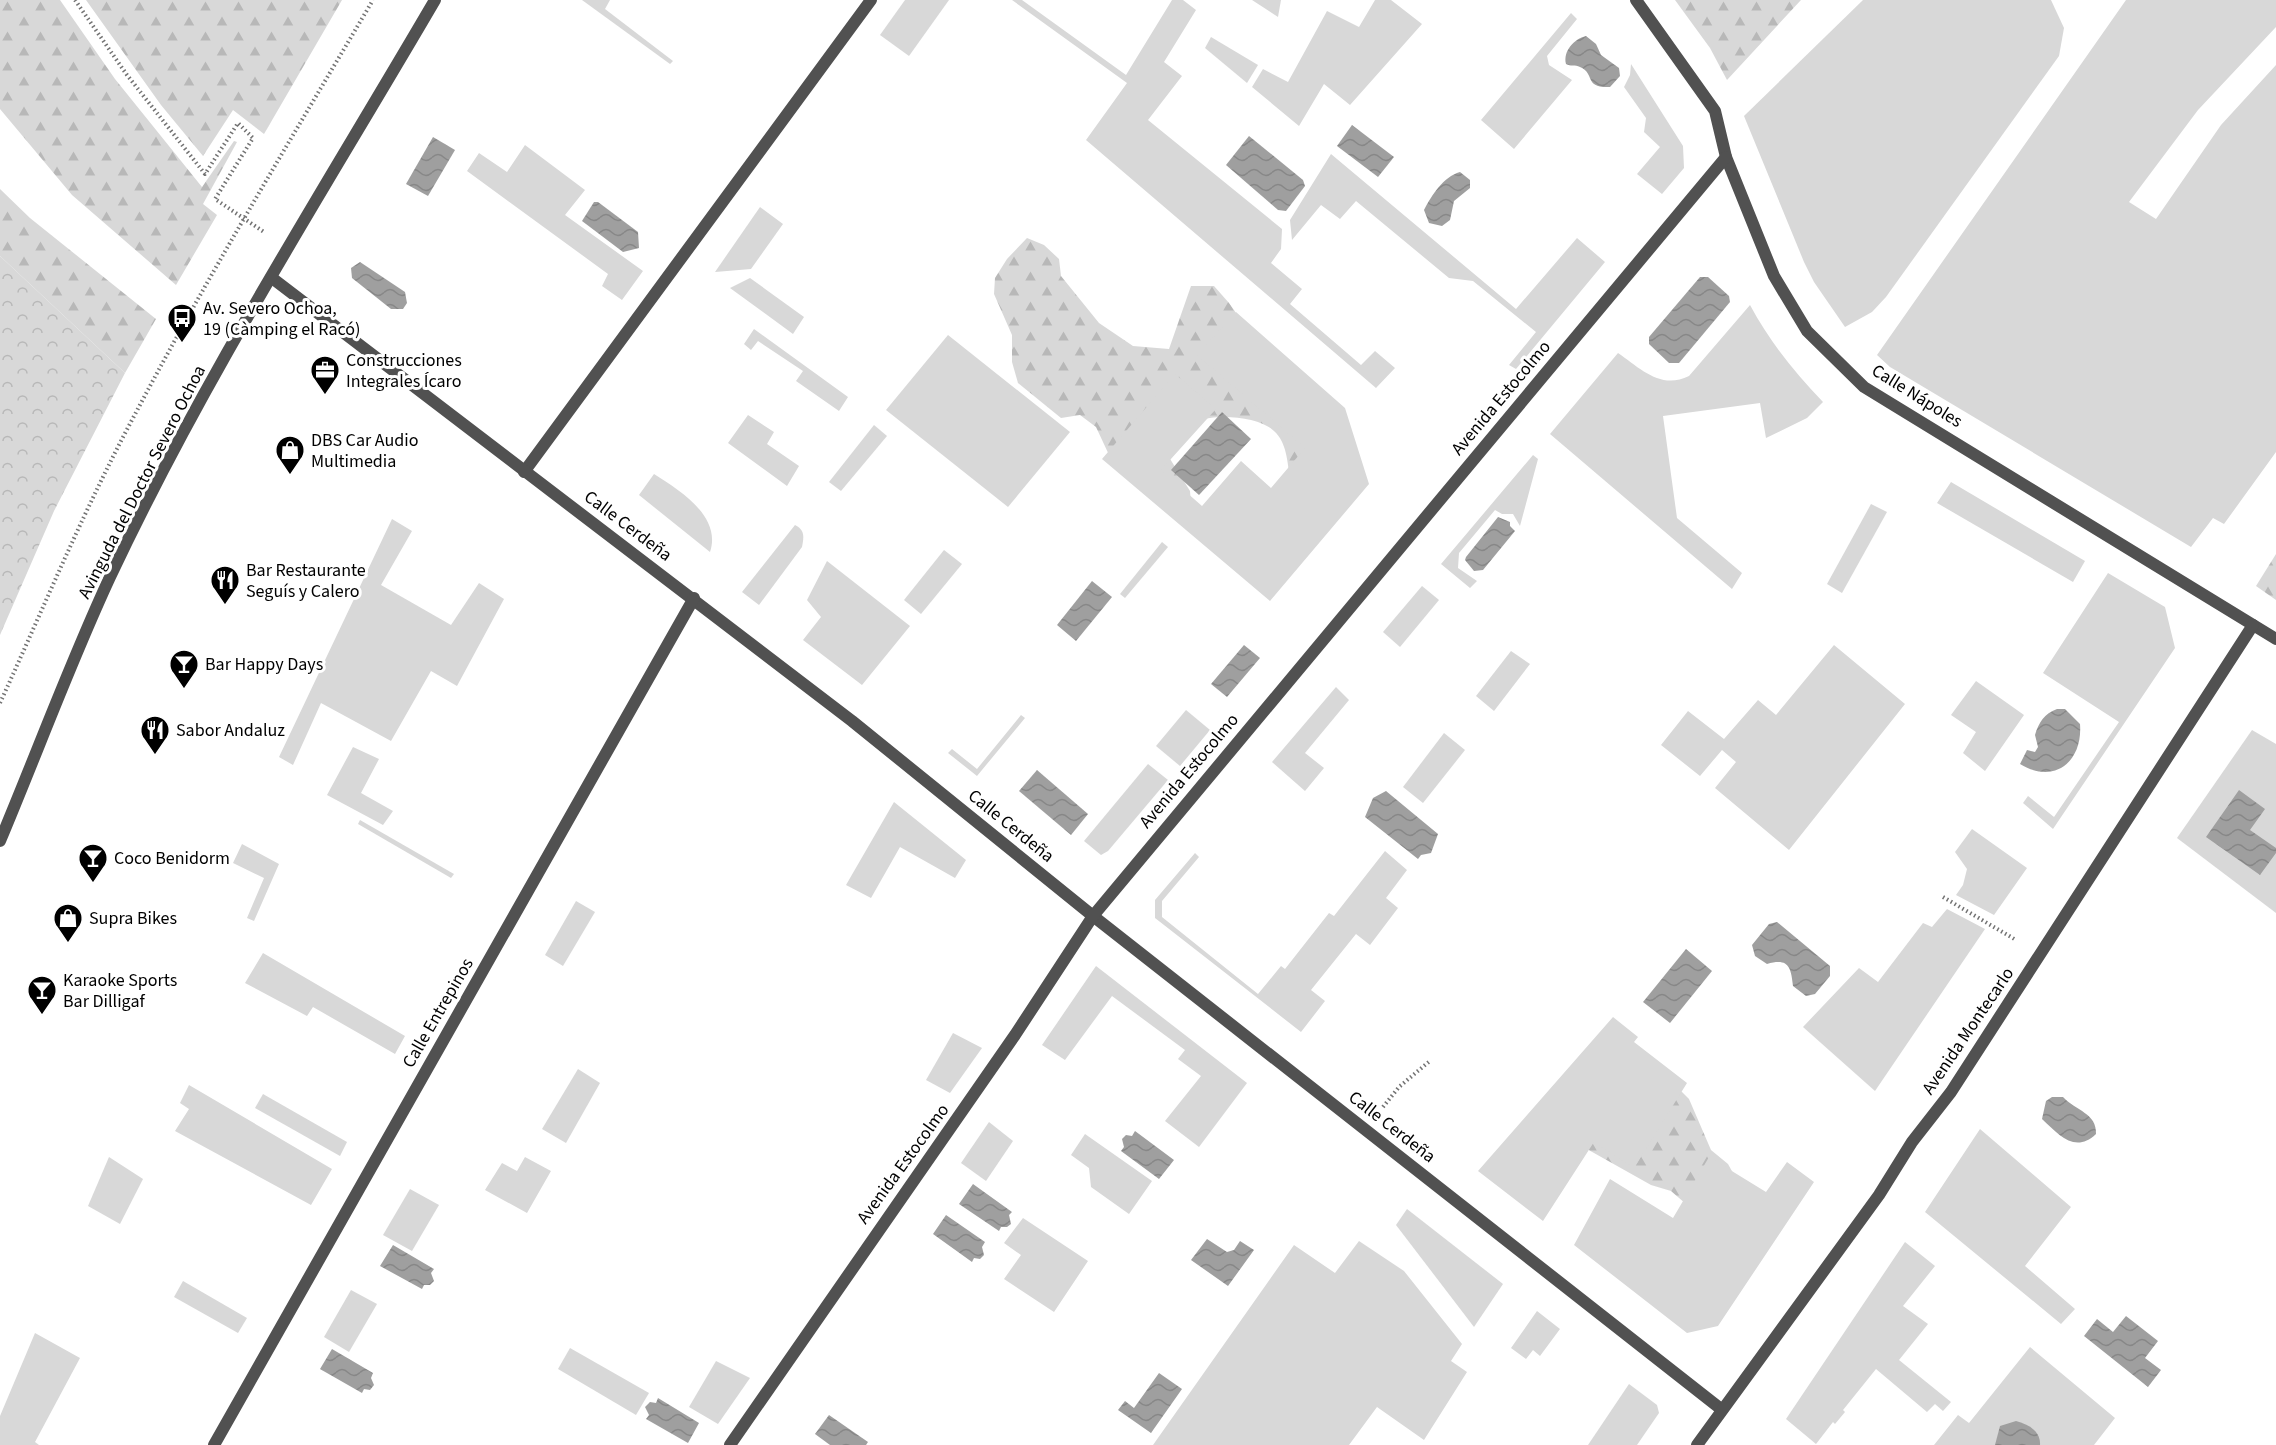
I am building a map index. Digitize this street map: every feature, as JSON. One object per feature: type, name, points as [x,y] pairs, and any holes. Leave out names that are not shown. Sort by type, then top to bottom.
[{"type":"street","name":"Avinguda del Doctor Severo Ochoa","points":[[0,841],[110,578],[181,439],[272,278],[435,0]]},
{"type":"street","points":[[524,472],[871,0]]},
{"type":"street","name":"Calle Nápoles","points":[[1636,0],[1715,111],[1726,157],[1774,276],[1807,331],[1864,387],[2276,639]]},
{"type":"street","name":"Avenida Estocolmo","points":[[730,1445],[861,1253],[975,1094],[1093,916],[1726,157]]},
{"type":"street","name":"Calle Cerdeña","points":[[272,278],[524,472],[694,598],[891,752],[1093,916],[1721,1409]]},
{"type":"street","name":"Calle Entrepinos","points":[[214,1445],[694,598]]},
{"type":"street","name":"Avenida Montecarlo","points":[[1697,1445],[1721,1409],[1872,1205],[1912,1142],[1951,1092],[2253,625]]},
{"type":"path","points":[[75,0],[127,75],[205,174],[238,123],[253,138],[215,199],[290,248]]},
{"type":"path","points":[[0,704],[75,536],[131,421],[244,219],[373,0]]},
{"type":"path","points":[[1943,897],[2039,955]]},
{"type":"path","points":[[1366,1129],[1399,1087],[1431,1060]]},
{"type":"green space","points":[[0,0],[60,0],[115,79],[202,187],[234,141],[237,142],[203,204],[217,215],[176,285],[72,195],[0,109]]},
{"type":"green space","points":[[86,0],[342,0],[264,134],[233,110],[203,156],[161,105]]},
{"type":"green space","points":[[582,0],[610,0],[605,9],[673,61],[670,64]]},
{"type":"green space","points":[[905,0],[949,0],[909,56],[880,35]]},
{"type":"green space","points":[[1012,0],[1022,0],[1126,75],[1172,0],[1183,0],[1196,10],[1164,62],[1182,76],[1148,120],[1282,229],[1281,249],[1271,263],[1302,289],[1290,304],[1361,365],[1375,351],[1395,368],[1376,388],[1086,140],[1127,83]]},
{"type":"green space","points":[[1252,0],[1281,0],[1278,17]]},
{"type":"green space","points":[[1375,0],[1391,0],[1422,24],[1350,105],[1324,84],[1299,126],[1252,87],[1263,69],[1288,82],[1327,11],[1359,27]]},
{"type":"green space","points":[[1675,0],[1801,0],[1727,80],[1710,48]]},
{"type":"green space","points":[[1863,0],[2051,0],[2064,28],[2059,56],[1886,297],[1872,312],[1845,327],[1814,282],[1804,262],[1744,116]]},
{"type":"green space","points":[[2126,0],[2276,0],[2276,27],[2198,110],[2129,202],[2156,219],[2221,125],[2276,65],[2276,452],[2224,524],[2213,518],[2191,547],[1890,367],[1877,355]]},
{"type":"green space","points":[[1571,13],[1577,19],[1547,56],[1549,65],[1572,80],[1514,149],[1481,120]]},
{"type":"green space","points":[[1211,37],[1258,65],[1247,83],[1205,48]]},
{"type":"green space","points":[[1631,64],[1683,146],[1684,168],[1662,194],[1637,174],[1660,147],[1644,132],[1646,118],[1624,87],[1630,75]]},
{"type":"green space","points":[[525,145],[585,190],[565,215],[643,271],[622,300],[602,286],[608,274],[467,171],[479,153],[507,172]]},
{"type":"green space","points":[[1331,154],[1516,309],[1577,238],[1605,262],[1516,369],[1509,365],[1536,332],[1473,281],[1449,278],[1356,201],[1340,219],[1321,205],[1292,240],[1290,220]]},
{"type":"green space","points":[[0,189],[30,218],[156,319],[125,373],[0,256]]},
{"type":"green space","points":[[760,207],[783,224],[751,269],[715,272]]},
{"type":"green space","points":[[1027,238],[1044,245],[1059,259],[1061,276],[1099,323],[1133,346],[1169,349],[1191,286],[1214,286],[1246,327],[1336,411],[1290,478],[1282,441],[1268,426],[1259,422],[1227,417],[1199,421],[1167,454],[1190,491],[1191,504],[1110,457],[1096,427],[1080,415],[1061,418],[1018,383],[1012,362],[1012,335],[994,294],[995,278],[1007,259]]},
{"type":"green space","points":[[0,256],[125,373],[54,511],[0,635]]},
{"type":"green space","points":[[750,278],[804,317],[793,334],[730,288]]},
{"type":"green space","points":[[1750,305],[1783,356],[1823,402],[1807,418],[1766,438],[1760,403],[1663,416],[1677,518],[1742,573],[1732,589],[1550,434],[1618,353],[1652,376],[1669,381],[1679,380],[1689,376]]},
{"type":"green space","points":[[1236,312],[1345,408],[1369,484],[1270,601],[1102,459],[1175,374],[1216,409],[1161,470],[1202,506],[1241,461],[1271,488],[1305,448],[1197,355]]},
{"type":"green space","points":[[754,329],[848,397],[839,411],[796,381],[803,371],[758,341],[751,350],[744,344]]},
{"type":"green space","points":[[948,335],[1070,432],[1008,507],[886,410]]},
{"type":"green space","points":[[748,415],[774,432],[767,444],[799,466],[787,486],[728,443]]},
{"type":"green space","points":[[874,425],[887,436],[841,491],[829,482]]},
{"type":"green space","points":[[1533,455],[1538,459],[1520,526],[1513,514],[1502,514],[1495,510],[1459,553],[1458,568],[1477,581],[1470,588],[1441,564]]},
{"type":"green space","points":[[654,474],[686,496],[704,516],[710,527],[712,539],[710,552],[639,495]]},
{"type":"green space","points":[[1951,482],[2085,561],[2073,582],[1937,503]]},
{"type":"green space","points":[[1871,504],[1887,512],[1842,593],[1827,584]]},
{"type":"green space","points":[[392,519],[412,531],[381,585],[451,625],[479,583],[504,599],[457,686],[431,671],[391,741],[321,703],[293,765],[279,757]]},
{"type":"green space","points":[[795,525],[801,529],[803,534],[802,547],[759,605],[742,592]]},
{"type":"green space","points":[[1162,542],[1168,547],[1125,598],[1120,594]]},
{"type":"green space","points":[[944,550],[962,564],[921,614],[904,600]]},
{"type":"green space","points":[[2276,554],[2276,600],[2256,586]]},
{"type":"green space","points":[[827,561],[910,626],[862,685],[803,640],[821,617],[807,600]]},
{"type":"green space","points":[[2108,573],[2165,607],[2175,648],[2053,829],[2023,803],[2028,796],[2054,817],[2119,722],[2043,673]]},
{"type":"green space","points":[[1422,586],[1439,600],[1400,647],[1383,632]]},
{"type":"green space","points":[[1834,645],[1905,704],[1789,850],[1715,788],[1736,762],[1722,750],[1700,776],[1661,745],[1688,711],[1724,739],[1758,700],[1776,715]]},
{"type":"green space","points":[[1511,651],[1530,664],[1494,711],[1476,696]]},
{"type":"green space","points":[[1976,681],[2024,715],[1985,771],[1963,753],[1976,732],[1951,715]]},
{"type":"green space","points":[[1336,687],[1349,700],[1305,753],[1324,768],[1305,791],[1272,762]]},
{"type":"green space","points":[[1186,710],[1210,730],[1180,766],[1156,746]]},
{"type":"green space","points":[[1021,715],[1025,718],[977,776],[948,753],[952,749],[977,769]]},
{"type":"green space","points":[[2252,730],[2276,744],[2276,913],[2177,838]]},
{"type":"green space","points":[[1444,733],[1465,750],[1423,803],[1403,787]]},
{"type":"green space","points":[[353,747],[379,759],[361,793],[393,811],[383,825],[327,795]]},
{"type":"green space","points":[[1148,764],[1168,780],[1108,851],[1101,855],[1084,841]]},
{"type":"green space","points":[[894,802],[966,860],[955,878],[900,847],[871,898],[846,885]]},
{"type":"green space","points":[[360,820],[454,874],[451,878],[358,824]]},
{"type":"green space","points":[[1972,829],[2027,868],[1994,915],[1956,895],[1963,885],[1967,869],[1955,852]]},
{"type":"green space","points":[[242,844],[279,864],[254,921],[247,918],[264,878],[233,863]]},
{"type":"green space","points":[[1385,851],[1407,870],[1386,898],[1398,908],[1370,945],[1356,934],[1311,990],[1325,1001],[1301,1032],[1155,918],[1155,900],[1195,853],[1199,857],[1162,901],[1162,917],[1258,994],[1281,966],[1285,969],[1329,913],[1334,916]]},
{"type":"green space","points":[[576,901],[595,912],[563,966],[545,955]]},
{"type":"green space","points":[[1947,909],[1985,929],[1875,1091],[1803,1027],[1859,968],[1878,982],[1923,923],[1932,927]]},
{"type":"green space","points":[[263,953],[405,1036],[395,1054],[313,1007],[307,1016],[245,983]]},
{"type":"green space","points":[[1096,966],[1247,1083],[1199,1147],[1165,1121],[1201,1076],[1178,1059],[1185,1050],[1112,996],[1065,1060],[1042,1045]]},
{"type":"green space","points":[[1613,1017],[1638,1037],[1634,1042],[1687,1083],[1634,1168],[1594,1142],[1543,1221],[1478,1171]]},
{"type":"green space","points":[[953,1033],[982,1048],[950,1093],[926,1080]]},
{"type":"green space","points":[[578,1069],[600,1083],[566,1143],[542,1129]]},
{"type":"green space","points":[[1671,1081],[1689,1099],[1711,1150],[1728,1164],[1743,1191],[1694,1211],[1671,1191],[1651,1185],[1578,1144]]},
{"type":"green space","points":[[189,1085],[332,1169],[311,1205],[175,1131],[189,1109],[180,1103]]},
{"type":"green space","points":[[263,1094],[347,1142],[340,1156],[255,1108]]},
{"type":"green space","points":[[989,1122],[1013,1141],[986,1181],[961,1163]]},
{"type":"green space","points":[[1980,1129],[2071,1207],[2025,1266],[2075,1309],[2061,1324],[1925,1212]]},
{"type":"green space","points":[[1085,1134],[1152,1181],[1129,1214],[1091,1187],[1089,1168],[1071,1155]]},
{"type":"green space","points":[[109,1157],[143,1179],[120,1224],[88,1206]]},
{"type":"green space","points":[[525,1157],[551,1171],[527,1213],[485,1190],[502,1163],[517,1171]]},
{"type":"green space","points":[[1709,1157],[1766,1192],[1787,1162],[1814,1182],[1718,1326],[1687,1333],[1574,1245],[1610,1179],[1673,1218]]},
{"type":"green space","points":[[410,1189],[439,1205],[412,1251],[383,1235]]},
{"type":"green space","points":[[1407,1209],[1503,1284],[1474,1327],[1396,1225]]},
{"type":"green space","points":[[1023,1218],[1088,1261],[1054,1312],[1004,1279],[1021,1255],[1004,1243]]},
{"type":"green space","points":[[1359,1241],[1404,1271],[1462,1344],[1451,1361],[1467,1372],[1424,1440],[1377,1407],[1349,1445],[1153,1445],[1294,1245],[1335,1273]]},
{"type":"green space","points":[[1905,1242],[1935,1266],[1903,1306],[1928,1324],[1899,1360],[1951,1402],[1943,1411],[1935,1404],[1927,1412],[1876,1369],[1843,1410],[1845,1412],[1835,1424],[1833,1422],[1816,1444],[1786,1419]]},
{"type":"green space","points":[[183,1281],[247,1318],[238,1333],[174,1297]]},
{"type":"green space","points":[[351,1290],[377,1304],[349,1352],[324,1337]]},
{"type":"green space","points":[[1537,1311],[1560,1329],[1540,1356],[1533,1350],[1526,1359],[1511,1348]]},
{"type":"green space","points":[[35,1333],[80,1358],[35,1442],[39,1445],[0,1445],[0,1416]]},
{"type":"green space","points":[[2030,1347],[2115,1418],[2094,1445],[1934,1445],[1958,1415],[1969,1423]]},
{"type":"green space","points":[[570,1348],[649,1393],[636,1415],[558,1369]]},
{"type":"green space","points":[[716,1361],[750,1378],[718,1424],[689,1407]]},
{"type":"green space","points":[[1629,1384],[1657,1405],[1659,1413],[1637,1445],[1588,1445]]},
{"type":"water","points":[[1586,36],[1596,44],[1601,55],[1619,68],[1620,76],[1610,87],[1596,85],[1585,70],[1566,64],[1566,55],[1570,46]]},
{"type":"water","points":[[1352,125],[1394,157],[1378,177],[1337,146]]},
{"type":"water","points":[[1249,136],[1303,180],[1305,186],[1286,211],[1278,210],[1226,165]]},
{"type":"water","points":[[433,137],[455,150],[428,196],[406,184]]},
{"type":"water","points":[[1460,172],[1470,180],[1470,188],[1454,201],[1450,220],[1442,226],[1429,223],[1424,210],[1431,198],[1443,182]]},
{"type":"water","points":[[594,202],[598,202],[638,232],[639,248],[623,252],[582,221]]},
{"type":"water","points":[[360,262],[405,292],[407,303],[403,309],[391,309],[352,278],[351,268]]},
{"type":"water","points":[[1700,277],[1708,277],[1729,296],[1730,302],[1679,363],[1669,363],[1649,344],[1649,337]]},
{"type":"water","points":[[1222,412],[1251,439],[1199,495],[1171,470]]},
{"type":"water","points":[[1498,517],[1510,522],[1510,526],[1515,531],[1483,570],[1474,571],[1465,560],[1466,557]]},
{"type":"water","points":[[1092,581],[1112,597],[1076,641],[1057,625]]},
{"type":"water","points":[[1244,645],[1260,658],[1227,697],[1211,684]]},
{"type":"water","points":[[2057,709],[2065,709],[2080,724],[2077,749],[2071,759],[2055,771],[2032,770],[2020,764],[2027,750],[2035,752],[2038,747],[2035,735],[2040,722]]},
{"type":"water","points":[[1037,770],[1088,814],[1071,835],[1019,791]]},
{"type":"water","points":[[2239,790],[2265,809],[2250,830],[2276,848],[2276,853],[2260,875],[2206,837]]},
{"type":"water","points":[[1386,791],[1438,834],[1431,853],[1421,855],[1418,859],[1365,817],[1373,798]]},
{"type":"water","points":[[1777,922],[1830,966],[1830,976],[1815,994],[1806,996],[1793,986],[1791,973],[1784,963],[1767,964],[1755,956],[1752,945],[1769,924]]},
{"type":"water","points":[[1686,949],[1712,971],[1670,1023],[1643,1002]]},
{"type":"water","points":[[2052,1097],[2063,1097],[2085,1113],[2093,1121],[2096,1134],[2088,1140],[2074,1142],[2055,1131],[2042,1119],[2046,1101]]},
{"type":"water","points":[[1135,1131],[1174,1160],[1159,1179],[1121,1151],[1124,1147],[1122,1139],[1126,1135],[1132,1136]]},
{"type":"water","points":[[973,1184],[1012,1212],[1009,1215],[1011,1224],[1001,1227],[999,1231],[959,1204]]},
{"type":"water","points":[[946,1215],[985,1242],[982,1247],[984,1255],[980,1259],[974,1258],[972,1262],[933,1234]]},
{"type":"water","points":[[1207,1239],[1227,1252],[1234,1250],[1240,1241],[1254,1250],[1228,1286],[1191,1260]]},
{"type":"water","points":[[393,1245],[434,1269],[431,1273],[434,1281],[430,1285],[424,1285],[422,1289],[380,1266]]},
{"type":"water","points":[[2126,1316],[2158,1341],[2145,1358],[2161,1370],[2148,1387],[2084,1336],[2097,1319],[2113,1332]]},
{"type":"water","points":[[332,1349],[373,1373],[371,1378],[374,1385],[370,1390],[364,1389],[362,1393],[320,1369]]},
{"type":"water","points":[[1159,1373],[1182,1389],[1151,1433],[1118,1410],[1125,1401],[1134,1408]]},
{"type":"water","points":[[658,1398],[699,1423],[688,1443],[646,1419],[649,1415],[645,1407],[650,1402],[656,1403]]},
{"type":"water","points":[[829,1415],[868,1442],[866,1445],[830,1445],[815,1434]]},
{"type":"water","points":[[2016,1421],[2036,1432],[2040,1445],[1995,1445],[2000,1426]]},
{"type":"place","name":"Av. Severo Ochoa, 19 (Càmping el Racó)","points":[[182,344]]},
{"type":"place","name":"Construcciones Integrales Ícaro","points":[[325,396]]},
{"type":"place","name":"DBS Car Audio Multimedia","points":[[290,476]]},
{"type":"place","name":"Bar Restaurante Seguís y Calero","points":[[225,606]]},
{"type":"place","name":"Bar Happy Days","points":[[184,690]]},
{"type":"place","name":"Sabor Andaluz","points":[[155,756]]},
{"type":"place","name":"Coco Benidorm","points":[[93,884]]},
{"type":"place","name":"Supra Bikes","points":[[68,944]]},
{"type":"place","name":"Karaoke Sports Bar Dilligaf","points":[[42,1016]]}]
